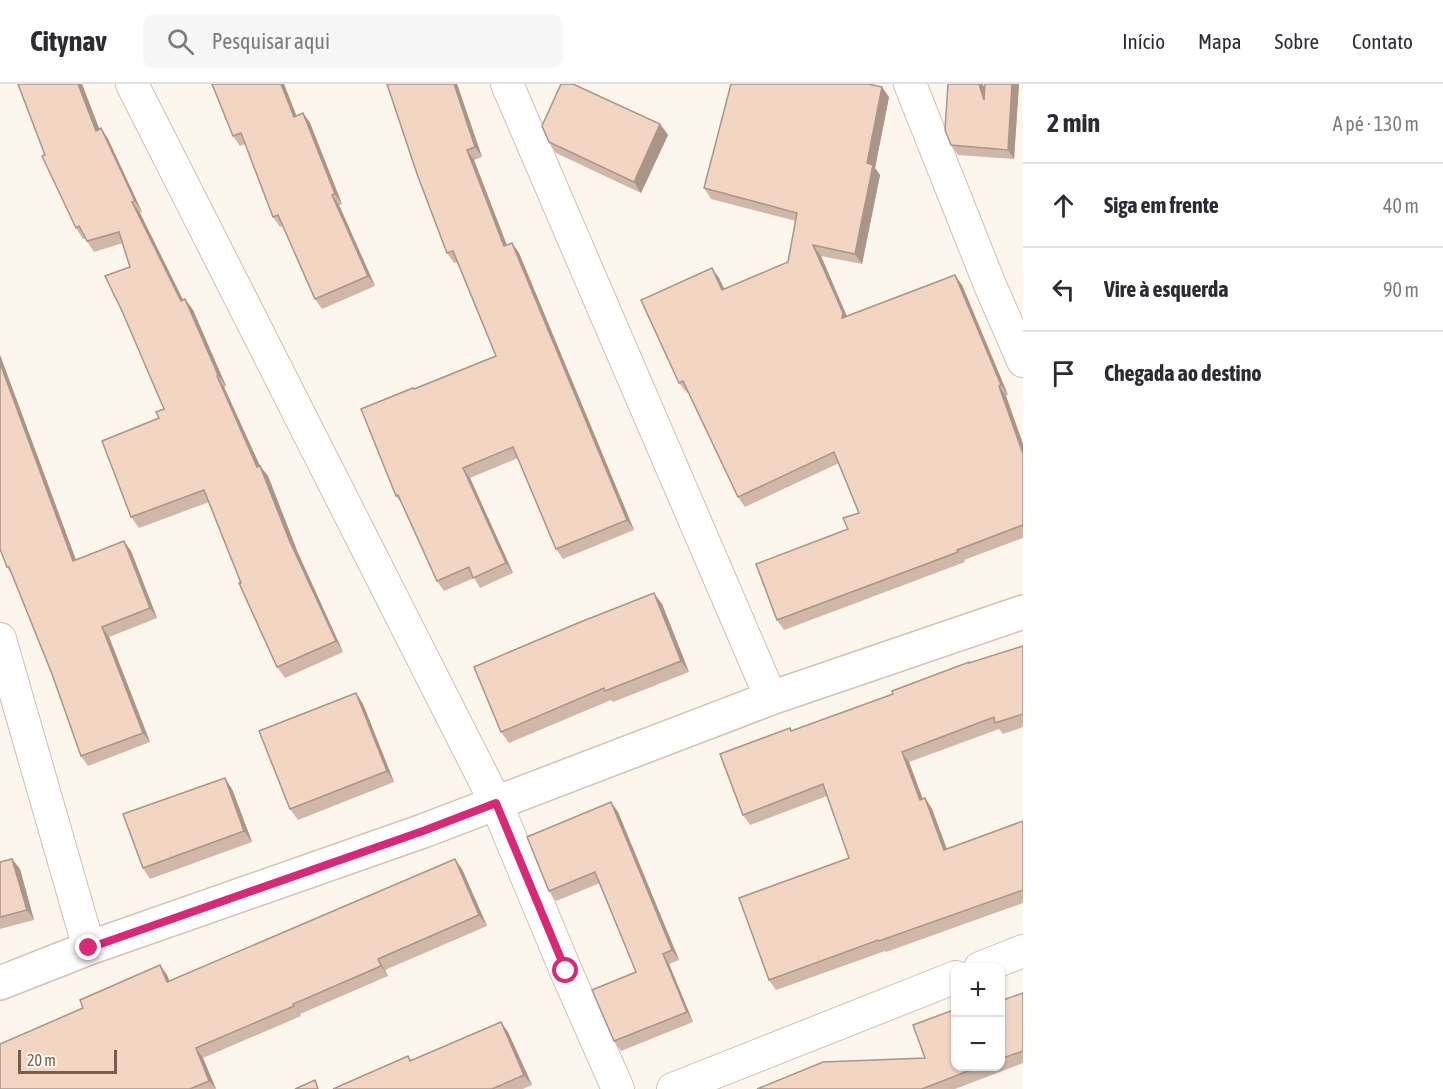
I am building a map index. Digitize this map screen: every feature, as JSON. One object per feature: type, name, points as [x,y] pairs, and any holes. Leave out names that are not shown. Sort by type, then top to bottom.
[{"type":"street","points":[[132,84],[496,803],[618,1089]]},
{"type":"street","points":[[507,84],[771,698]]},
{"type":"street","points":[[910,84],[990,285],[1023,361]]},
{"type":"street","points":[[0,983],[89,948],[496,803],[771,698],[1023,612]]},
{"type":"street","points":[[0,639],[89,948]]},
{"type":"street","points":[[993,963],[1023,951]]},
{"type":"street","points":[[673,1089],[951,979]]},
{"type":"building","points":[[18,84],[78,84],[96,131],[101,128],[135,201],[132,202],[181,301],[185,299],[257,467],[260,466],[290,542],[336,641],[277,667],[239,583],[241,583],[204,490],[131,517],[102,441],[159,418],[156,412],[164,409],[105,276],[130,267],[119,232],[87,241],[79,226],[76,228],[42,156],[45,155]]},
{"type":"building","points":[[212,84],[281,84],[294,117],[303,113],[335,194],[332,195],[368,276],[315,299],[278,215],[273,217],[241,133],[233,136]]},
{"type":"building","points":[[387,84],[454,84],[475,147],[467,150],[504,246],[512,243],[627,520],[556,549],[513,447],[463,468],[506,563],[473,578],[469,567],[437,581],[398,495],[396,496],[361,409],[496,356],[453,251],[447,253],[417,174]]},
{"type":"building","points":[[561,84],[573,84],[660,124],[634,182],[549,142],[542,126]]},
{"type":"building","points":[[731,84],[868,84],[882,87],[867,163],[873,165],[855,254],[813,245],[843,313],[842,318],[955,275],[1001,385],[999,386],[1023,454],[1023,525],[777,620],[756,564],[848,529],[843,518],[859,513],[834,452],[738,497],[683,381],[679,383],[641,300],[712,268],[722,290],[788,262],[797,213],[704,188]]},
{"type":"building","points":[[948,84],[979,84],[984,100],[985,84],[1012,84],[1008,150],[951,145],[945,130]]},
{"type":"building","points":[[0,363],[73,561],[124,541],[150,608],[102,627],[143,733],[81,756],[52,674],[0,549]]},
{"type":"building","points":[[654,593],[681,661],[605,691],[604,688],[501,732],[474,667]]},
{"type":"building","points":[[1023,646],[1023,714],[995,723],[994,717],[902,752],[920,800],[925,798],[944,850],[1023,821],[1023,890],[769,980],[739,898],[849,858],[823,784],[743,815],[720,754],[893,694],[892,691],[969,662]]},
{"type":"building","points":[[356,693],[387,771],[290,809],[259,731]]},
{"type":"building","points":[[225,778],[244,831],[143,868],[123,814]]},
{"type":"building","points":[[611,802],[672,950],[663,954],[687,1012],[614,1041],[592,990],[636,972],[595,872],[549,891],[527,837]]},
{"type":"building","points":[[12,859],[27,910],[0,917],[0,862]]},
{"type":"building","points":[[455,859],[479,915],[378,959],[381,966],[196,1048],[209,1081],[190,1089],[0,1089],[0,1044],[83,1008],[80,1000],[160,965],[167,982]]},
{"type":"building","points":[[1023,993],[1023,1051],[1005,1057],[1005,1017],[1005,999]]},
{"type":"building","points":[[951,1011],[951,1071],[968,1071],[922,1089],[757,1089],[823,1062],[925,1058],[913,1025]]},
{"type":"building","points":[[501,1022],[524,1075],[492,1089],[333,1089],[408,1056],[410,1061]]},
{"type":"building","points":[[315,1080],[318,1089],[295,1089]]},
{"type":"route","points":[[89,948],[423,831],[496,803],[566,971]]}]
